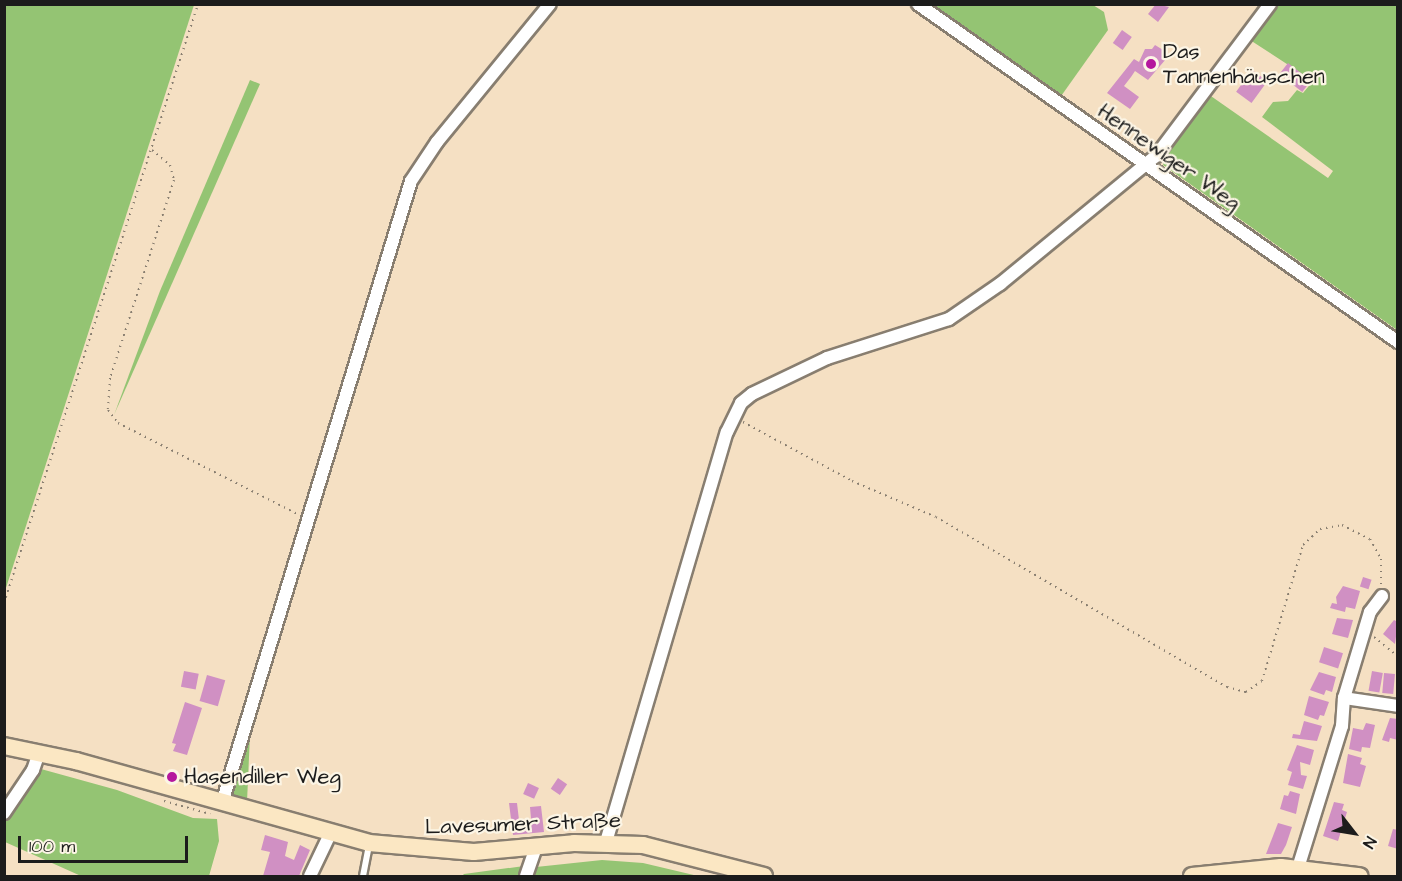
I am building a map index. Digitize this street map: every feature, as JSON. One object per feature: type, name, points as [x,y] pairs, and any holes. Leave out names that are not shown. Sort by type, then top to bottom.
[{"type":"street","points":[[222,803],[411,181],[437,142],[550,4]]},
{"type":"street","name":"Hennewiger Weg","points":[[918,4],[1146,167],[1398,342]]},
{"type":"street","points":[[606,842],[733,416],[752,394],[807,366],[848,350],[949,319],[1056,241],[1146,167],[1270,4]]},
{"type":"street","points":[[1298,868],[1342,726],[1344,698],[1365,630],[1382,596]]},
{"type":"street","points":[[1344,698],[1398,706]]},
{"type":"street","name":"Lavesumer Straße","points":[[4,746],[39,753],[369,843],[442,851],[606,842],[670,849],[764,876]]},
{"type":"street","points":[[4,813],[33,770],[39,753]]},
{"type":"street","points":[[310,876],[330,834]]},
{"type":"street","points":[[526,876],[536,847]]},
{"type":"street","points":[[1192,876],[1250,868],[1298,868],[1359,876]]},
{"type":"lane","points":[[363,876],[369,843]]},
{"type":"path","points":[[4,603],[198,4]]},
{"type":"path","points":[[152,150],[170,165],[174,180],[110,378],[108,410],[118,423],[292,509],[306,525]]},
{"type":"path","points":[[733,416],[852,481],[936,517],[1227,687],[1246,692],[1262,681],[1303,545],[1320,529],[1342,525],[1370,539],[1381,559],[1382,596]]},
{"type":"path","points":[[1365,630],[1394,652]]},
{"type":"green space","points":[[4,5],[194,5],[5,591]]},
{"type":"green space","points":[[930,5],[1093,5],[1104,12],[1108,30],[1059,99]]},
{"type":"green space","points":[[1277,5],[1397,5],[1397,330],[1163,165],[1167,148],[1208,94],[1328,178],[1333,171],[1262,117],[1273,102],[1288,101],[1297,90],[1303,93],[1313,81],[1250,40]]},
{"type":"green space","points":[[250,80],[260,84],[114,415],[160,291]]},
{"type":"green space","points":[[250,735],[247,802],[233,797],[232,789]]},
{"type":"green space","points":[[41,769],[117,790],[193,818],[217,819],[219,841],[209,876],[81,876],[5,842],[5,820]]},
{"type":"green space","points":[[602,860],[643,863],[698,876],[531,876],[536,867]]},
{"type":"green space","points":[[524,866],[520,876],[462,876],[464,874]]},
{"type":"building","points":[[1156,4],[1169,7],[1158,22],[1148,14]]},
{"type":"building","points":[[1122,30],[1132,37],[1123,50],[1113,43]]},
{"type":"building","points":[[1155,45],[1168,53],[1166,59],[1148,80],[1135,71],[1124,86],[1139,97],[1130,109],[1107,93],[1134,59],[1139,62],[1145,49],[1152,49]]},
{"type":"building","points":[[1288,63],[1311,81],[1302,92],[1279,74]]},
{"type":"building","points":[[1252,70],[1267,81],[1252,103],[1236,92]]},
{"type":"building","points":[[1363,577],[1372,580],[1368,589],[1360,587]]},
{"type":"building","points":[[1343,586],[1360,591],[1355,609],[1346,607],[1345,612],[1330,608],[1332,603],[1337,604],[1336,597]]},
{"type":"building","points":[[1337,618],[1353,620],[1348,638],[1332,634]]},
{"type":"building","points":[[1394,620],[1398,622],[1395,644],[1383,634]]},
{"type":"building","points":[[1324,647],[1343,653],[1338,668],[1319,662]]},
{"type":"building","points":[[184,671],[199,674],[196,690],[181,687]]},
{"type":"building","points":[[1372,671],[1383,673],[1379,693],[1369,691]]},
{"type":"building","points":[[1319,672],[1336,677],[1332,692],[1326,690],[1324,695],[1310,690]]},
{"type":"building","points":[[1384,673],[1395,674],[1393,694],[1382,693]]},
{"type":"building","points":[[207,675],[225,680],[218,706],[200,701]]},
{"type":"building","points":[[1309,696],[1329,702],[1324,716],[1320,715],[1318,720],[1304,715]]},
{"type":"building","points":[[185,702],[202,708],[187,755],[173,751],[176,744],[172,743]]},
{"type":"building","points":[[1390,718],[1398,719],[1398,740],[1390,738],[1389,742],[1382,740]]},
{"type":"building","points":[[1304,721],[1322,726],[1317,741],[1292,738],[1293,734],[1300,735]]},
{"type":"building","points":[[1366,723],[1375,725],[1370,748],[1362,747],[1361,752],[1349,749],[1353,728],[1363,730]]},
{"type":"building","points":[[1297,745],[1314,750],[1310,765],[1300,762],[1301,775],[1307,776],[1303,789],[1288,785],[1292,772],[1287,770]]},
{"type":"building","points":[[1348,754],[1362,758],[1360,764],[1366,766],[1360,787],[1343,783]]},
{"type":"building","points":[[558,778],[567,784],[560,795],[551,789]]},
{"type":"building","points":[[528,783],[539,788],[534,799],[523,794]]},
{"type":"building","points":[[1290,791],[1300,794],[1296,814],[1280,809],[1284,795],[1288,796]]},
{"type":"building","points":[[1334,802],[1344,804],[1342,810],[1347,812],[1338,841],[1323,836]]},
{"type":"building","points":[[509,803],[517,803],[519,820],[531,819],[530,807],[541,806],[544,832],[513,835]]},
{"type":"building","points":[[1278,823],[1292,827],[1286,845],[1281,854],[1266,854]]},
{"type":"building","points":[[1393,829],[1398,830],[1398,849],[1388,846]]},
{"type":"building","points":[[265,835],[288,842],[285,856],[294,860],[300,845],[310,850],[299,876],[263,876],[270,852],[261,850]]},
{"type":"place","name":"Das Tannenhäuschen","points":[[1151,64]]},
{"type":"place","name":"Hasendiller Weg","points":[[172,777]]}]
